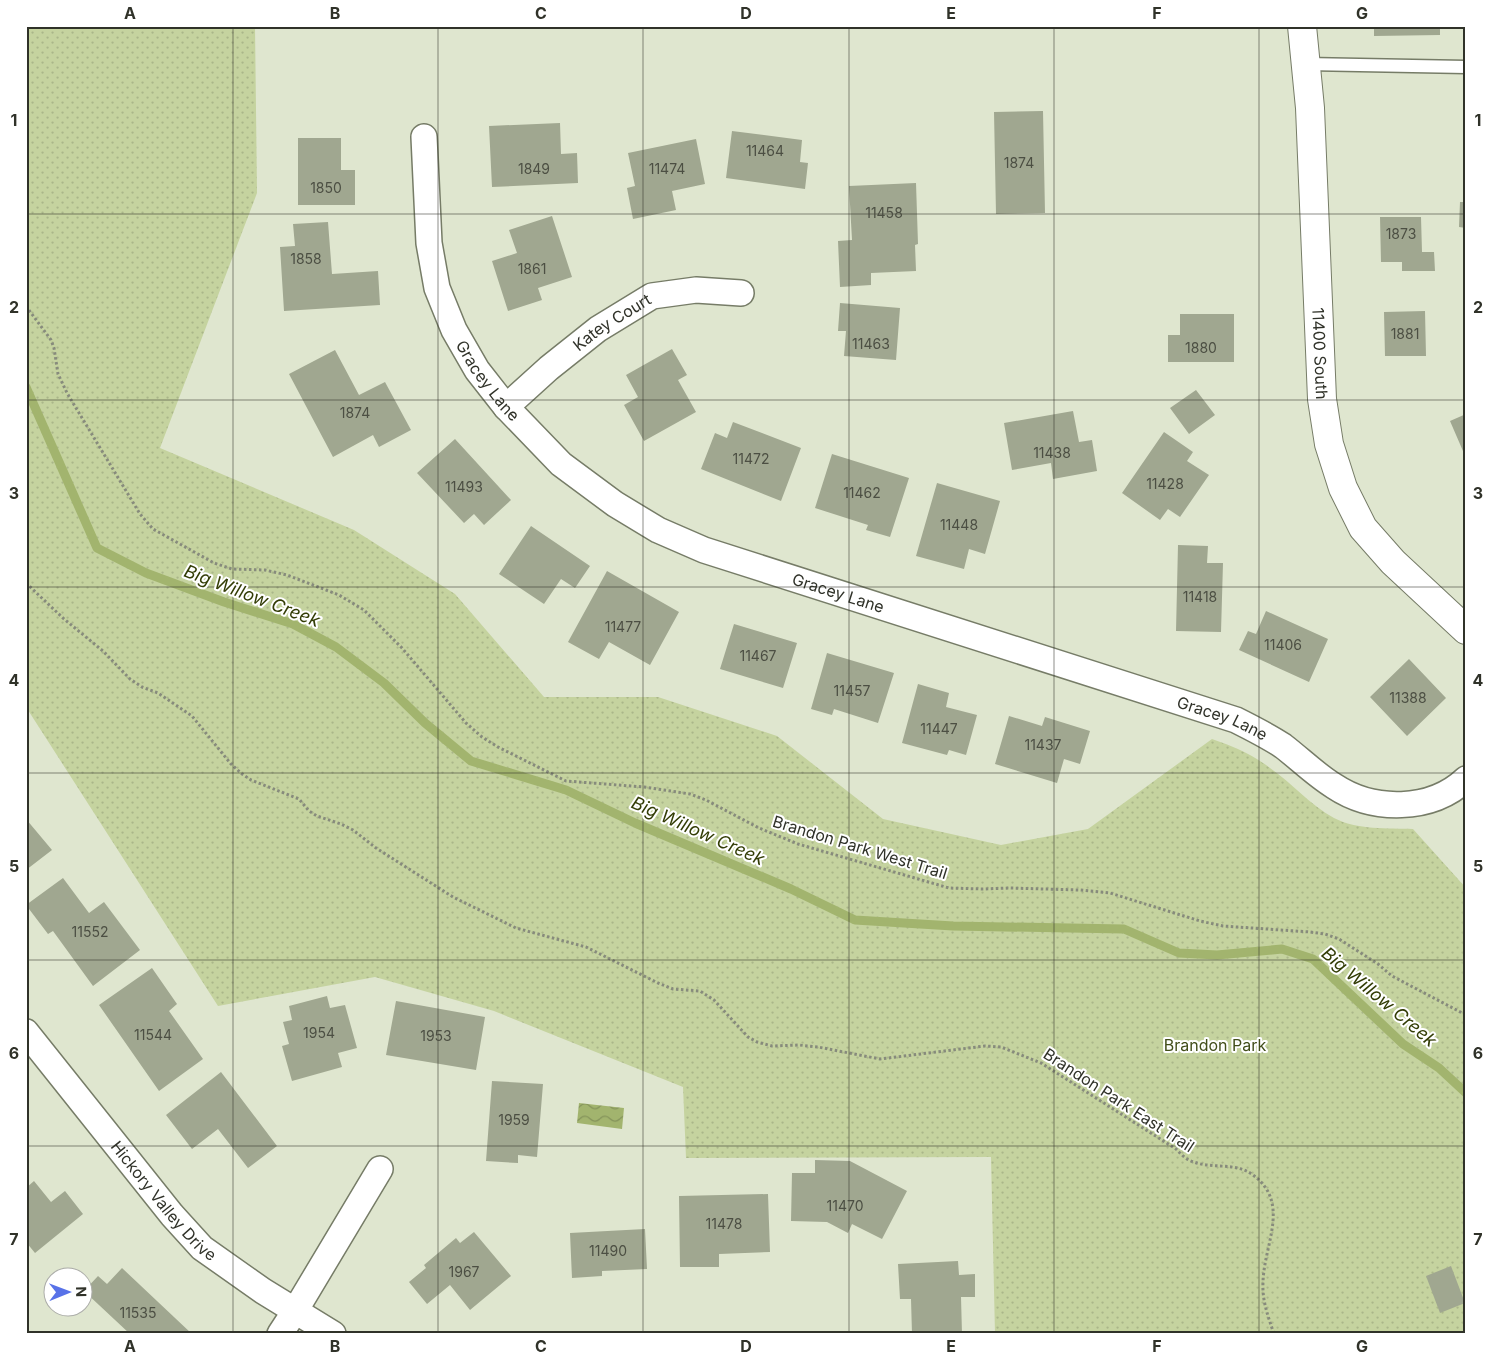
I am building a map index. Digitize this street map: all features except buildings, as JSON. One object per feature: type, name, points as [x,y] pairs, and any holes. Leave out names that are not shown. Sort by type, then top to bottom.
[{"type":"street","name":"11400 South","points":[[1302,26],[1310,108],[1322,399],[1329,444],[1343,488],[1363,528],[1393,562],[1466,630]]},
{"type":"street","name":"Gracey Lane","points":[[424,136],[429,243],[437,288],[454,330],[476,370],[506,407],[561,464],[615,504],[658,530],[704,550],[1236,720],[1259,731],[1282,746],[1335,787],[1365,801],[1399,805],[1430,801],[1459,786],[1466,779]]},
{"type":"street","name":"Katey Court","points":[[506,407],[549,368],[598,329],[652,296],[696,290],[741,293]]},
{"type":"street","name":"Hickory Valley Drive","points":[[26,1032],[172,1215],[202,1248],[237,1274],[333,1334]]},
{"type":"street","points":[[280,1334],[380,1169]]},
{"type":"lane","points":[[1306,64],[1466,67]]},
{"type":"path","name":"Brandon Park West Trail","points":[[26,306],[51,340],[58,374],[67,393],[140,514],[154,529],[214,563],[232,569],[265,570],[288,574],[339,595],[364,610],[402,648],[466,723],[482,737],[498,747],[566,780],[644,787],[690,794],[706,800],[759,828],[798,844],[949,888],[1080,890],[1110,893],[1200,921],[1223,926],[1325,934],[1339,940],[1378,964],[1392,976],[1466,1016]]},
{"type":"path","name":"Brandon Park East Trail","points":[[26,583],[64,619],[104,651],[130,679],[142,687],[158,693],[192,716],[231,764],[242,774],[251,780],[299,799],[309,811],[353,830],[376,848],[453,897],[516,928],[586,947],[658,984],[673,989],[700,992],[714,1000],[748,1037],[757,1042],[772,1046],[798,1045],[818,1047],[880,1059],[985,1046],[1001,1047],[1041,1063],[1176,1149],[1186,1159],[1196,1163],[1241,1168],[1252,1174],[1271,1196],[1274,1207],[1263,1279],[1263,1296],[1266,1312],[1274,1334]]},
{"type":"green space","name":"Brandon Park","points":[[26,26],[255,26],[257,193],[160,448],[354,530],[455,594],[544,697],[658,697],[777,736],[883,819],[1001,845],[1088,829],[1212,739],[1256,758],[1317,807],[1334,818],[1353,825],[1413,829],[1466,888],[1466,1334],[995,1334],[991,1157],[686,1158],[683,1087],[494,1011],[375,977],[218,1006],[26,707]]},
{"type":"water","points":[[579,1103],[624,1108],[622,1129],[577,1123]]},
{"type":"waterway","name":"Big Willow Creek","points":[[26,387],[97,548],[146,573],[224,602],[293,624],[336,647],[384,683],[425,723],[471,761],[566,790],[635,823],[791,889],[855,920],[953,926],[1124,929],[1179,953],[1217,955],[1282,949],[1313,959],[1403,1044],[1439,1068],[1466,1093]]}]
